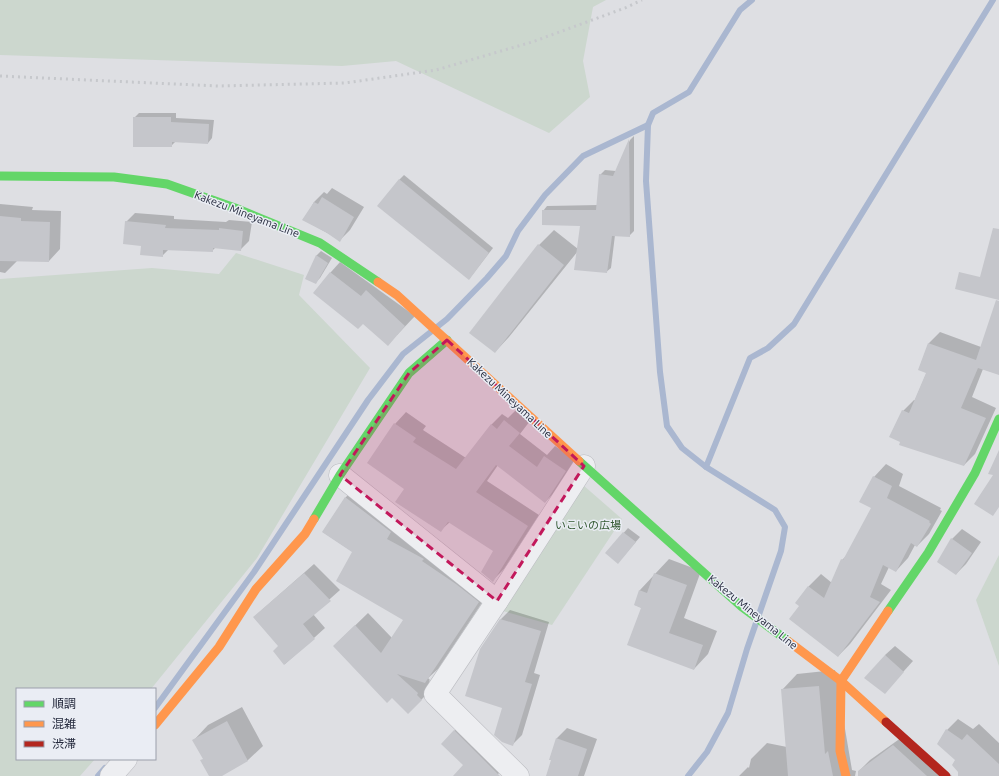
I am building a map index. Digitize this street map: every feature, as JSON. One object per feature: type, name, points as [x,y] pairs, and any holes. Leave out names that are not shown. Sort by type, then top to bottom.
[{"type":"main road","name":"Kakezu Mineyama Line","points":[[0,176],[114,177],[167,184],[235,208],[320,243],[397,295],[429,322],[584,466],[742,607],[841,681],[946,776]]},
{"type":"main road","points":[[156,724],[219,647],[256,589],[305,534],[340,476],[409,373],[445,338]]},
{"type":"main road","points":[[846,776],[840,751],[841,681],[928,553],[975,473],[999,420]]},
{"type":"street","points":[[518,776],[435,694],[584,466]]},
{"type":"street","points":[[340,476],[497,601]]},
{"type":"street","points":[[111,776],[125,760]]},
{"type":"highlighted area","points":[[447,340],[584,466],[497,601],[340,475],[409,373]]},
{"type":"green space","points":[[0,0],[606,0],[593,7],[583,61],[590,97],[549,133],[396,61],[342,66],[0,55]]},
{"type":"green space","points":[[236,253],[304,275],[299,295],[370,368],[257,558],[152,688],[16,688],[16,760],[94,760],[80,776],[0,776],[0,279],[152,268],[219,274]]},
{"type":"green space","name":"いこいの広場","points":[[583,485],[622,519],[552,625],[503,611]]},
{"type":"green space","points":[[999,555],[999,666],[976,600]]},
{"type":"building","points":[[133,117],[171,117],[171,122],[209,124],[208,144],[172,142],[172,147],[133,147]]},
{"type":"building","points":[[629,139],[630,237],[612,236],[607,273],[574,270],[580,226],[542,225],[542,210],[596,210],[599,174],[613,176]]},
{"type":"building","points":[[399,179],[489,253],[469,280],[377,206]]},
{"type":"building","points":[[322,197],[354,217],[340,242],[327,233],[302,220],[314,202],[318,204]]},
{"type":"building","points":[[0,216],[21,218],[21,221],[50,222],[49,262],[0,261]]},
{"type":"building","points":[[125,221],[166,225],[165,228],[219,230],[219,228],[243,231],[241,251],[213,248],[213,252],[163,250],[163,257],[140,255],[141,246],[123,244]]},
{"type":"building","points":[[993,228],[999,229],[999,300],[955,289],[959,272],[980,277]]},
{"type":"building","points":[[538,244],[564,265],[495,353],[469,333]]},
{"type":"building","points":[[316,255],[328,263],[316,284],[305,279]]},
{"type":"building","points":[[330,272],[361,296],[366,290],[405,326],[388,346],[363,324],[358,329],[313,293]]},
{"type":"building","points":[[996,300],[999,301],[999,375],[978,368],[961,408],[986,418],[964,466],[899,445],[900,442],[889,437],[902,410],[909,413],[926,373],[918,370],[928,343],[976,360]]},
{"type":"building","points":[[504,420],[520,433],[509,446],[537,467],[544,456],[566,471],[545,503],[496,465],[476,492],[528,526],[493,582],[481,572],[493,551],[448,522],[441,532],[395,502],[404,489],[367,463],[394,423],[416,438],[413,442],[456,469],[491,424],[497,429]]},
{"type":"building","points":[[999,450],[999,507],[993,516],[974,504],[993,475],[988,474]]},
{"type":"building","points":[[873,476],[892,486],[887,498],[930,521],[929,522],[931,524],[917,547],[911,543],[896,572],[883,565],[870,597],[880,602],[838,657],[789,619],[799,606],[795,603],[808,586],[824,598],[841,559],[843,560],[871,508],[859,502]]},
{"type":"building","points":[[345,497],[391,532],[387,539],[424,559],[422,561],[479,602],[425,683],[397,674],[418,693],[417,695],[422,700],[408,714],[392,698],[387,703],[333,646],[355,625],[381,653],[403,620],[336,581],[352,552],[322,532]]},
{"type":"building","points":[[623,532],[636,542],[618,564],[605,553]]},
{"type":"building","points":[[951,538],[972,553],[956,575],[937,562]]},
{"type":"building","points":[[304,573],[331,601],[303,624],[315,639],[284,665],[273,651],[278,646],[253,617]]},
{"type":"building","points":[[654,573],[687,585],[669,633],[703,645],[694,670],[627,645],[641,608],[634,605],[639,590],[647,593]]},
{"type":"building","points":[[500,619],[541,631],[525,682],[532,684],[513,746],[502,742],[494,735],[502,708],[465,696],[480,649]]},
{"type":"building","points":[[885,655],[904,672],[885,694],[864,678]]},
{"type":"building","points":[[819,686],[825,754],[828,751],[833,776],[788,776],[781,689]]},
{"type":"building","points":[[227,721],[248,761],[222,776],[209,776],[200,760],[203,759],[192,740]]},
{"type":"building","points":[[946,729],[962,740],[967,734],[999,764],[999,776],[958,776],[958,772],[952,765],[955,760],[937,744]]},
{"type":"building","points":[[454,730],[500,776],[453,776],[463,765],[441,744]]},
{"type":"building","points":[[556,738],[587,749],[578,776],[546,776]]},
{"type":"building","points":[[893,745],[927,776],[858,776],[858,771]]},
{"type":"waterway","points":[[688,776],[707,752],[728,713],[747,649],[781,551],[785,527],[775,510],[706,467],[682,448],[667,426],[660,372],[646,181],[648,125],[653,113],[689,92],[740,10],[752,0]]},
{"type":"waterway","points":[[706,467],[750,358],[768,348],[794,324],[993,0]]},
{"type":"waterway","points":[[156,707],[254,572],[368,400],[403,354],[447,319],[487,278],[506,256],[518,231],[545,195],[583,156],[648,125]]},
{"type":"waterway","points":[[98,776],[105,768]]},
{"type":"railway","points":[[0,76],[218,86],[345,83],[436,70],[532,42],[625,8],[642,0]]},
{"type":"traffic: fast","points":[[0,176],[114,177],[167,184],[235,208],[320,243],[378,282]]},
{"type":"traffic: fast","points":[[314,519],[340,475],[409,373],[447,340]]},
{"type":"traffic: fast","points":[[888,611],[928,553],[975,473],[999,419]]},
{"type":"traffic: fast","points":[[579,461],[742,607],[788,641]]},
{"type":"traffic: slow","points":[[378,282],[397,295],[579,461]]},
{"type":"traffic: slow","points":[[156,724],[219,647],[256,589],[305,534],[314,519]]},
{"type":"traffic: slow","points":[[846,776],[840,751],[841,681],[888,611]]},
{"type":"traffic: slow","points":[[788,641],[841,681],[886,722]]},
{"type":"traffic: jam","points":[[886,722],[946,776]]}]
